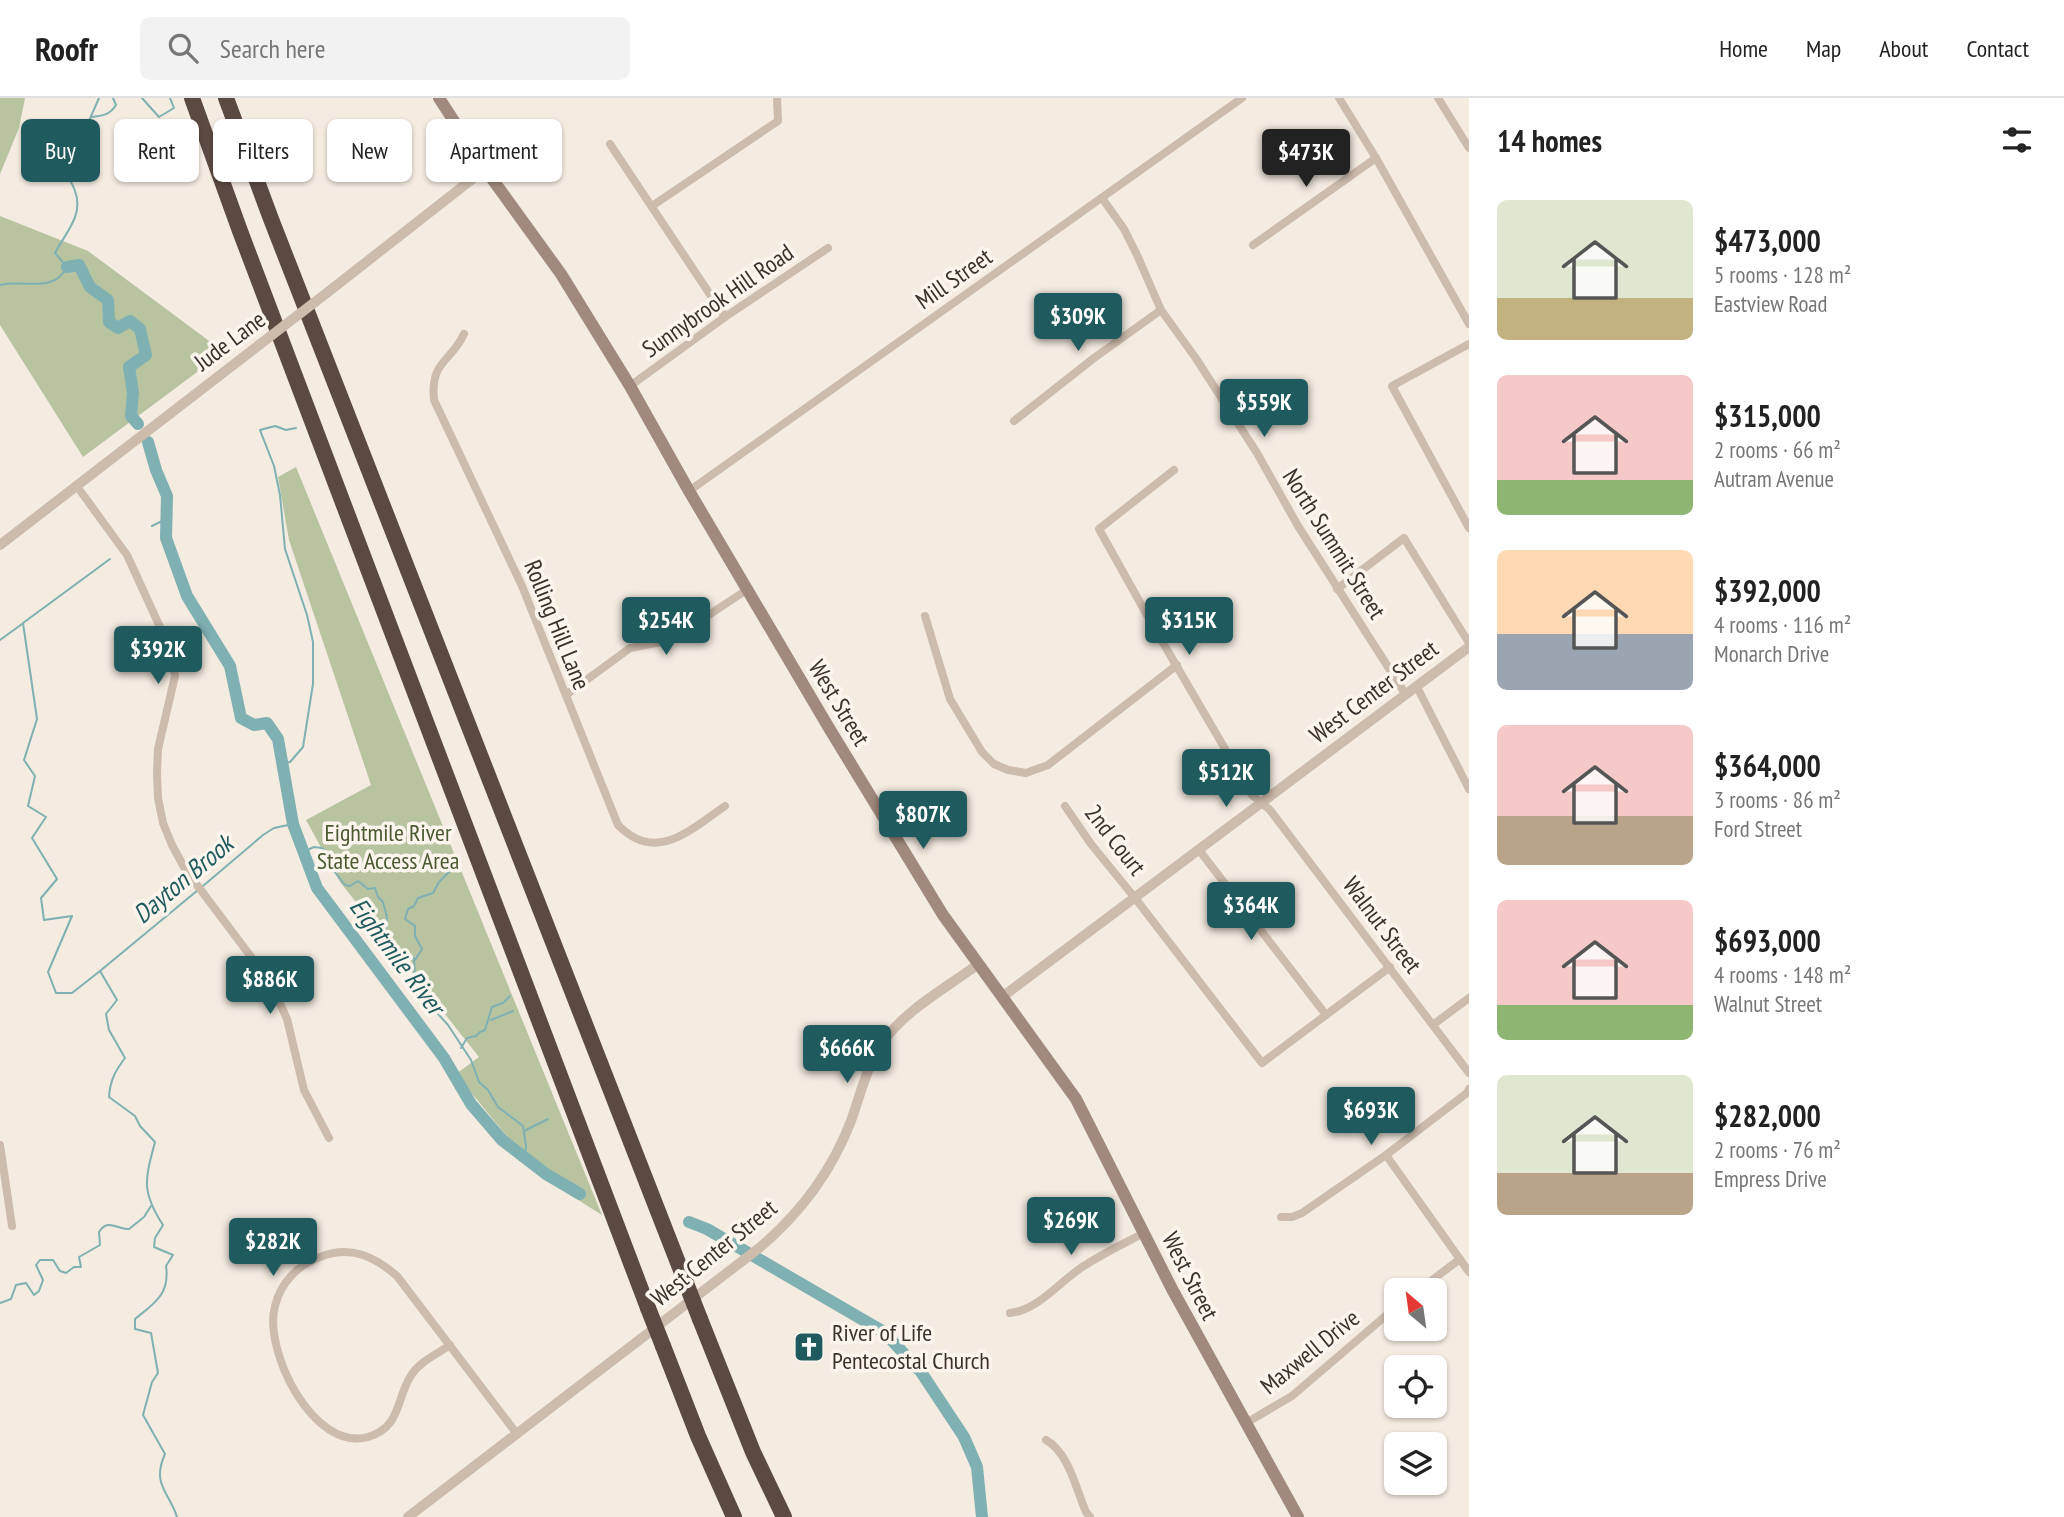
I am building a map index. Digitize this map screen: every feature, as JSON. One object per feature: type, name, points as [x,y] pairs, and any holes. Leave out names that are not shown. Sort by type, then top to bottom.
[{"type":"highway","points":[[192,98],[222,185],[648,1308],[703,1448],[734,1517]]},
{"type":"highway","points":[[226,98],[700,1319],[753,1452],[784,1517]]},
{"type":"highway","points":[[233,98],[271,219]]},
{"type":"main road","name":"West Street","points":[[439,98],[453,119]]},
{"type":"main road","name":"West Street","points":[[494,182],[561,274],[631,386],[689,491],[943,915],[1076,1099],[1172,1289],[1298,1517]]},
{"type":"street","points":[[652,206],[778,121],[777,98]]},
{"type":"street","name":"Mill Street","points":[[689,491],[1242,98]]},
{"type":"street","points":[[1339,98],[1376,158],[1469,324]]},
{"type":"street","points":[[1438,98],[1469,148]]},
{"type":"street","points":[[610,144],[725,317]]},
{"type":"street","points":[[1253,245],[1376,158]]},
{"type":"street","name":"Jude Lane","points":[[0,545],[468,182]]},
{"type":"street","name":"North Summit Street","points":[[1102,198],[1124,229],[1161,310],[1257,453],[1298,526],[1406,695]]},
{"type":"street","name":"Sunnybrook Hill Road","points":[[631,386],[725,317],[828,248]]},
{"type":"street","points":[[1014,421],[1161,310]]},
{"type":"street","name":"Rolling Hill Lane","points":[[464,334],[439,366],[433,387],[434,400],[522,586],[613,815],[626,832],[645,842],[670,842],[725,807]]},
{"type":"street","points":[[1469,344],[1392,386],[1469,528]]},
{"type":"street","name":"Walnut Street","points":[[1174,470],[1099,529],[1252,795],[1262,801],[1469,1073]]},
{"type":"street","points":[[76,485],[127,555],[140,578],[171,651],[175,676],[158,749],[158,798],[163,823],[184,869],[267,978],[287,1019],[304,1090],[329,1138]]},
{"type":"street","points":[[1337,589],[1404,538],[1469,645]]},
{"type":"street","points":[[566,695],[630,648],[671,640],[748,589]]},
{"type":"street","points":[[925,616],[950,699],[982,752],[994,764],[1008,770],[1026,773],[1048,765],[1177,666]]},
{"type":"street","name":"West Center Street","points":[[1002,997],[1417,687],[1469,645]]},
{"type":"street","points":[[1417,687],[1469,789]]},
{"type":"street","name":"2nd Court","points":[[1065,806],[1091,844],[1262,1063],[1326,1015]]},
{"type":"street","points":[[1199,850],[1326,1015],[1390,967]]},
{"type":"street","name":"West Center Street","points":[[408,1517],[758,1249],[790,1221],[819,1186],[845,1135],[881,1044],[892,1029],[977,965]]},
{"type":"street","points":[[1434,1024],[1469,999]]},
{"type":"street","points":[[1281,1217],[1302,1213],[1386,1155],[1469,1089]]},
{"type":"street","points":[[0,1145],[3,1188],[12,1226]]},
{"type":"street","points":[[1386,1155],[1469,1272]]},
{"type":"street","points":[[1010,1313],[1032,1306],[1086,1264],[1144,1233]]},
{"type":"street","points":[[450,1345],[418,1366],[409,1378],[397,1415],[385,1428],[368,1437],[348,1438],[332,1432],[316,1419],[289,1384],[274,1336],[275,1306],[289,1276],[306,1262],[332,1252],[355,1251],[379,1260],[397,1276],[450,1345],[517,1434]]},
{"type":"street","points":[[1435,1278],[1460,1259]]},
{"type":"street","name":"Maxwell Drive","points":[[1246,1423],[1292,1396],[1384,1317]]},
{"type":"street","points":[[1046,1440],[1055,1444],[1062,1453],[1090,1517]]},
{"type":"green space","points":[[0,98],[25,98],[19,128],[0,174]]},
{"type":"green space","points":[[0,216],[88,251],[224,352],[83,457],[0,325]]},
{"type":"green space","name":"Eightmile River State Access Area","points":[[296,467],[602,1215],[551,1183],[522,1155],[456,1074],[479,1057],[340,882],[306,820],[371,785],[289,540],[278,477]]},
{"type":"waterway","points":[[0,285],[47,283],[61,275],[67,267],[55,253],[76,216],[77,200],[67,171],[99,98]]},
{"type":"waterway","points":[[91,117],[111,111],[116,105],[113,98]]},
{"type":"waterway","points":[[142,98],[159,117],[174,108],[170,98]]},
{"type":"waterway","name":"Eightmile River","points":[[67,267],[79,265],[90,287],[108,300],[109,322],[118,328],[130,321],[140,329],[146,355],[129,367],[133,393],[131,416],[138,424]]},
{"type":"waterway","points":[[282,764],[290,762],[303,747],[313,684],[313,642],[285,549],[280,495],[274,466],[260,430],[275,426],[286,430],[296,428]]},
{"type":"waterway","name":"Eightmile River","points":[[148,442],[167,496],[166,538],[187,596],[230,666],[241,718],[254,725],[267,723],[278,739],[293,824],[317,888],[444,1058],[471,1104],[502,1140],[546,1174],[580,1194]]},
{"type":"waterway","name":"Dayton Brook","points":[[152,526],[168,518]]},
{"type":"waterway","name":"Dayton Brook","points":[[100,971],[72,993],[56,993],[48,972],[72,916],[44,920],[41,898],[57,879],[32,838],[46,817],[28,806],[35,776],[24,760],[37,719],[23,623],[110,559]]},
{"type":"waterway","points":[[0,640],[22,624]]},
{"type":"waterway","name":"Dayton Brook","points":[[203,886],[263,835],[274,828],[293,824]]},
{"type":"waterway","points":[[303,852],[314,847],[322,848],[331,855],[330,866],[345,885],[350,886],[358,881],[368,889],[375,888],[387,917],[385,933],[397,956],[414,958],[415,978],[421,985],[422,996],[448,1025],[471,1060],[479,1082],[488,1090],[498,1107],[523,1126],[525,1157]]},
{"type":"waterway","points":[[415,960],[422,949],[415,936],[415,926],[405,919],[408,909],[414,906],[418,898],[433,893],[439,882],[458,863]]},
{"type":"waterway","name":"Dayton Brook","points":[[177,1517],[161,1481],[161,1465],[165,1454],[143,1415],[152,1382],[158,1373],[151,1333],[135,1329],[135,1319],[160,1297],[166,1284],[166,1266],[173,1255],[154,1247],[155,1238],[163,1225],[151,1203],[147,1185],[155,1142],[140,1126],[135,1116],[109,1097],[114,1076],[125,1058],[109,1030],[106,1014],[117,1000],[100,971],[198,890]]},
{"type":"waterway","points":[[461,1048],[467,1038],[485,1030],[492,1007],[503,1003],[510,996]]},
{"type":"waterway","points":[[491,1020],[513,1011]]},
{"type":"waterway","points":[[524,1131],[548,1119]]},
{"type":"waterway","points":[[0,1303],[11,1299],[16,1285],[26,1283],[34,1295],[39,1291],[43,1280],[36,1265],[40,1260],[53,1260],[60,1271],[66,1273],[74,1267],[81,1267],[79,1257],[100,1245],[99,1232],[102,1228],[109,1225],[129,1229],[144,1217],[151,1206]]},
{"type":"waterway","name":"Eightmile River","points":[[689,1222],[707,1229],[884,1332],[921,1372],[964,1437],[977,1467],[982,1517]]},
{"type":"place","name":"River of Life Pentecostal Church","points":[[809,1347]]}]
